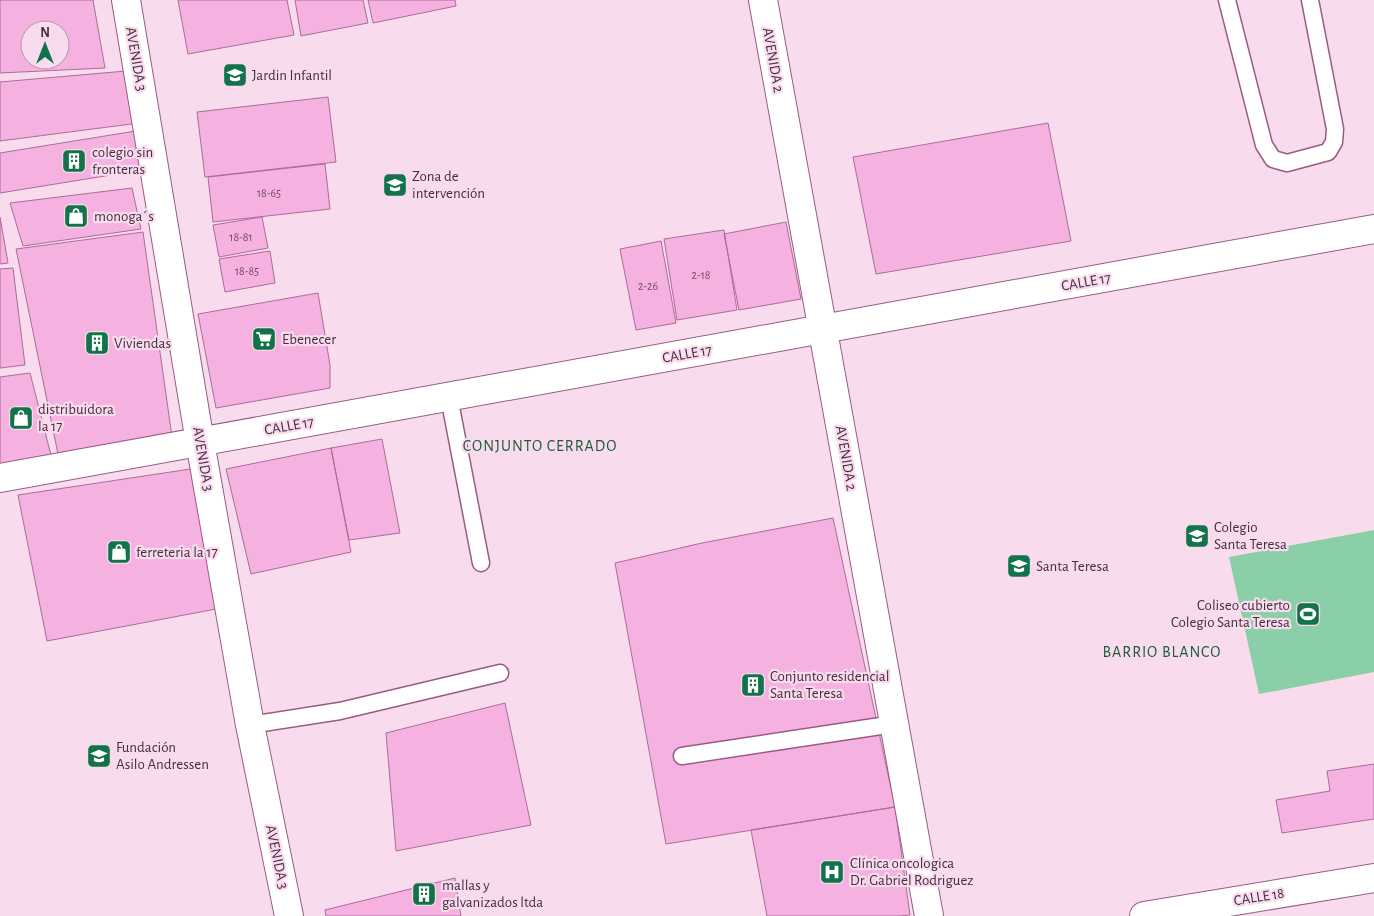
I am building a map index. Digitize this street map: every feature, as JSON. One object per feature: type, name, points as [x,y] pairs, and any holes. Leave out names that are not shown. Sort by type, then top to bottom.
[{"type":"street","name":"AVENIDA 3","points":[[126,0],[250,726],[290,916]]},
{"type":"street","name":"AVENIDA 2","points":[[762,0],[929,916]]},
{"type":"street","name":"CALLE 17","points":[[0,478],[1374,229]]},
{"type":"street","name":"CALLE 18","points":[[1144,916],[1374,878]]},
{"type":"lane","points":[[1228,0],[1264,145],[1273,159],[1287,163],[1328,152],[1334,142],[1334,129],[1310,0]]},
{"type":"lane","points":[[449,397],[481,564]]},
{"type":"lane","points":[[250,726],[340,711],[500,673]]},
{"type":"lane","points":[[682,756],[894,724]]},
{"type":"green space","name":"Coliseo cubierto Colegio Santa Teresa","points":[[1374,530],[1374,672],[1259,694],[1229,557]]},
{"type":"building","points":[[0,0],[93,0],[105,68],[70,70],[70,20],[20,20],[20,70],[63,70],[0,73]]},
{"type":"building","points":[[178,0],[287,0],[294,35],[188,54]]},
{"type":"building","points":[[295,0],[363,0],[368,23],[301,36]]},
{"type":"building","points":[[368,0],[455,0],[456,6],[373,23]]},
{"type":"building","points":[[126,71],[139,123],[0,141],[0,82]]},
{"type":"building","points":[[328,97],[336,162],[205,177],[197,112]]},
{"type":"building","points":[[1048,123],[1071,241],[876,274],[853,157]]},
{"type":"building","name":"colegio sin fronteras","points":[[142,130],[148,169],[0,193],[0,153]]},
{"type":"building","points":[[325,164],[330,209],[213,222],[208,177]]},
{"type":"building","name":"monoga´s","points":[[132,188],[141,229],[23,246],[10,203]]},
{"type":"building","points":[[0,217],[8,263],[0,264]]},
{"type":"building","points":[[262,217],[268,248],[219,257],[213,225]]},
{"type":"building","points":[[786,222],[801,299],[739,310],[724,234]]},
{"type":"building","points":[[724,230],[737,310],[677,320],[664,239]]},
{"type":"building","name":"Viviendas","points":[[143,232],[172,437],[59,459],[16,249]]},
{"type":"building","points":[[661,241],[676,323],[636,330],[620,249]]},
{"type":"building","points":[[270,251],[275,283],[225,292],[219,259]]},
{"type":"building","points":[[13,268],[25,365],[0,368],[0,269]]},
{"type":"building","name":"Ebenecer","points":[[318,293],[330,365],[330,388],[216,408],[198,314]]},
{"type":"building","name":"distribuidora la 17","points":[[30,373],[52,459],[0,469],[0,377]]},
{"type":"building","points":[[382,439],[400,533],[349,540],[331,448]]},
{"type":"building","points":[[331,448],[351,552],[251,574],[226,469]]},
{"type":"building","name":"ferreteria la 17","points":[[197,468],[216,609],[47,641],[18,495]]},
{"type":"building","name":"Conjunto residencial Santa Teresa","points":[[833,518],[895,807],[666,844],[615,563],[702,543]]},
{"type":"building","points":[[505,703],[531,825],[396,851],[386,733]]},
{"type":"building","points":[[1374,764],[1374,819],[1282,833],[1276,800],[1330,791],[1327,771]]},
{"type":"building","name":"Clínica oncologica Dr. Gabriel Rodriguez","points":[[895,807],[910,915],[767,916],[751,830]]},
{"type":"building","name":"mallas y galvanizados ltda","points":[[455,878],[461,916],[326,916],[325,910]]},
{"type":"place","name":"Jardin Infantil","points":[[235,75]]},
{"type":"place","name":"colegio sin fronteras","points":[[74,161]]},
{"type":"place","name":"Zona de intervención","points":[[395,185]]},
{"type":"place","name":"monoga´s","points":[[76,216]]},
{"type":"place","name":"Ebenecer","points":[[264,339]]},
{"type":"place","name":"Viviendas","points":[[97,343]]},
{"type":"place","name":"distribuidora la 17","points":[[21,418]]},
{"type":"place","name":"Colegio Santa Teresa","points":[[1197,536]]},
{"type":"place","name":"ferreteria la 17","points":[[119,552]]},
{"type":"place","name":"Santa Teresa","points":[[1019,566]]},
{"type":"place","name":"Coliseo cubierto Colegio Santa Teresa","points":[[1308,614]]},
{"type":"place","name":"Conjunto residencial Santa Teresa","points":[[753,685]]},
{"type":"place","name":"Fundación Asilo Andressen","points":[[99,756]]},
{"type":"place","name":"Clínica oncologica Dr. Gabriel Rodriguez","points":[[832,872]]},
{"type":"place","name":"mallas y galvanizados ltda","points":[[424,894]]},
{"type":"district","name":"CONJUNTO CERRADO","points":[[540,446]]},
{"type":"district","name":"BARRIO BLANCO","points":[[1162,652]]}]
